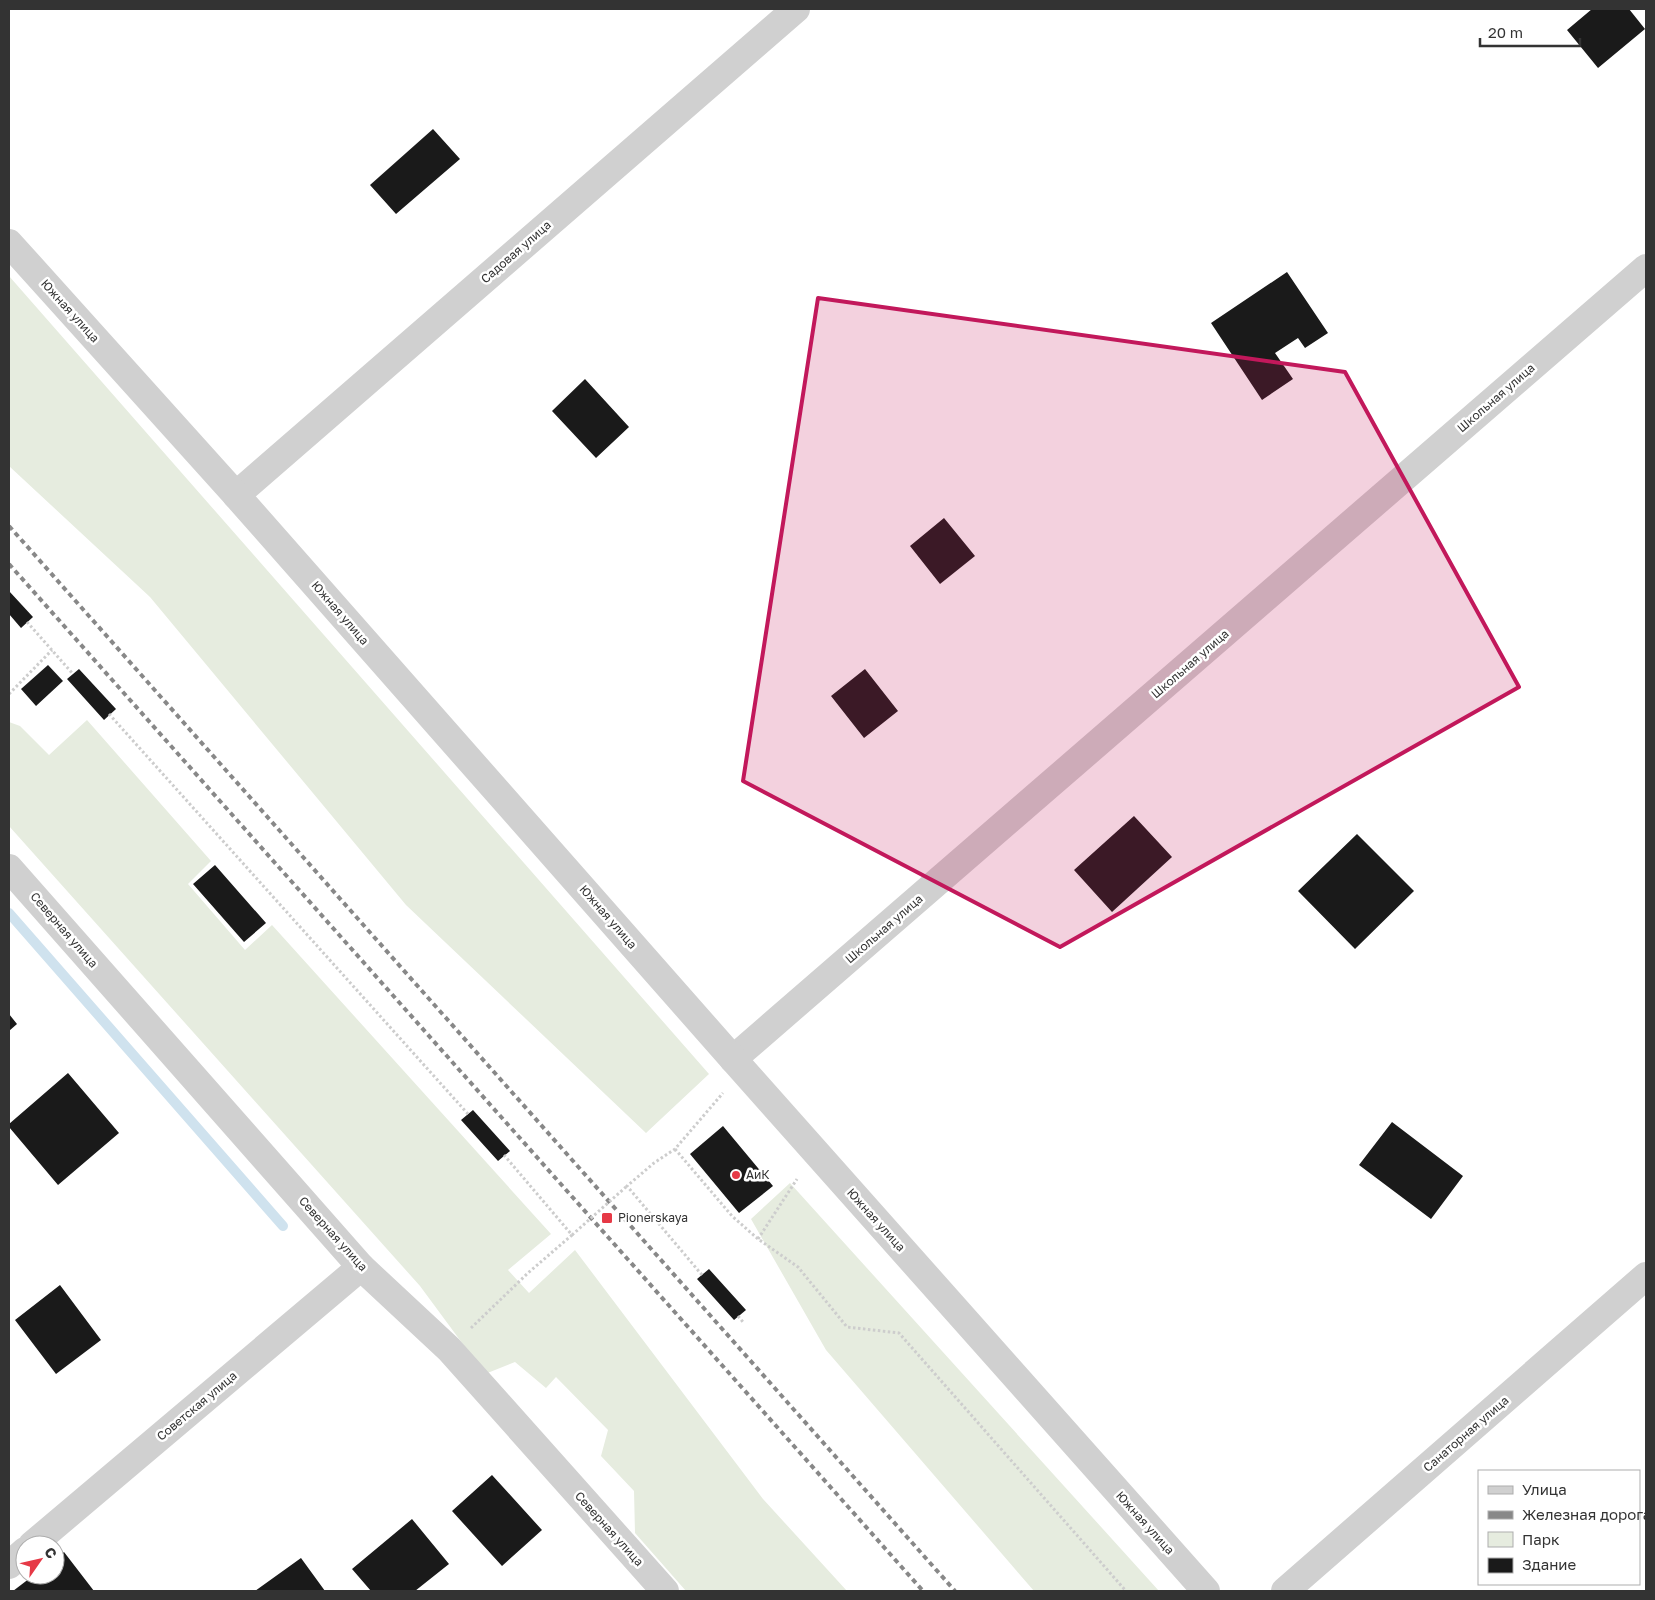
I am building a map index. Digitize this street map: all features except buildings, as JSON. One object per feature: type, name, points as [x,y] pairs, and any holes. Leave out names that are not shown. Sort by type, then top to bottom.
[{"type":"street","name":"Садовая улица","points":[[236,496],[796,9]]},
{"type":"street","name":"Южная улица","points":[[9,243],[236,496],[1206,1591]]},
{"type":"street","name":"Школьная улица","points":[[733,1059],[1646,268]]},
{"type":"street","name":"Северная улица","points":[[9,868],[362,1267],[449,1349],[665,1591]]},
{"type":"street","name":"Советская улица","points":[[44,1535],[362,1267]]},
{"type":"street","name":"Санаторная улица","points":[[1285,1591],[1646,1276]]},
{"type":"path","points":[[27,622],[73,674]]},
{"type":"path","points":[[9,694],[52,650]]},
{"type":"path","points":[[110,714],[468,1114]]},
{"type":"path","points":[[449,1349],[528,1273],[654,1163],[675,1149],[723,1095],[733,1059]]},
{"type":"path","points":[[675,1149],[732,1216],[758,1239],[798,1267],[847,1327],[899,1333],[1126,1591]]},
{"type":"path","points":[[758,1239],[816,1152]]},
{"type":"path","points":[[504,1155],[572,1235]]},
{"type":"path","points":[[628,1186],[702,1275]]},
{"type":"path","points":[[738,1316],[743,1322]]},
{"type":"highlighted area","points":[[818,298],[1345,372],[1519,687],[1060,947],[743,781]]},
{"type":"green space","points":[[9,276],[709,1074],[646,1133],[406,905],[150,597],[9,466]]},
{"type":"green space","points":[[87,720],[211,861],[188,884],[245,950],[272,925],[551,1234],[508,1270],[529,1293],[575,1250],[763,1499],[847,1591],[686,1591],[635,1533],[634,1491],[601,1456],[608,1430],[556,1377],[546,1388],[515,1362],[485,1374],[420,1286],[9,826],[9,722],[20,726],[49,755]]},
{"type":"green space","points":[[790,1183],[1159,1591],[1034,1591],[826,1350],[751,1219]]},
{"type":"waterway","points":[[9,913],[283,1226]]},
{"type":"railway","points":[[9,526],[955,1591]]},
{"type":"railway","points":[[9,564],[923,1591]]},
{"type":"place","name":"АиК","points":[[736,1175]]},
{"type":"place","name":"Pionerskaya","points":[[607,1218]]}]
